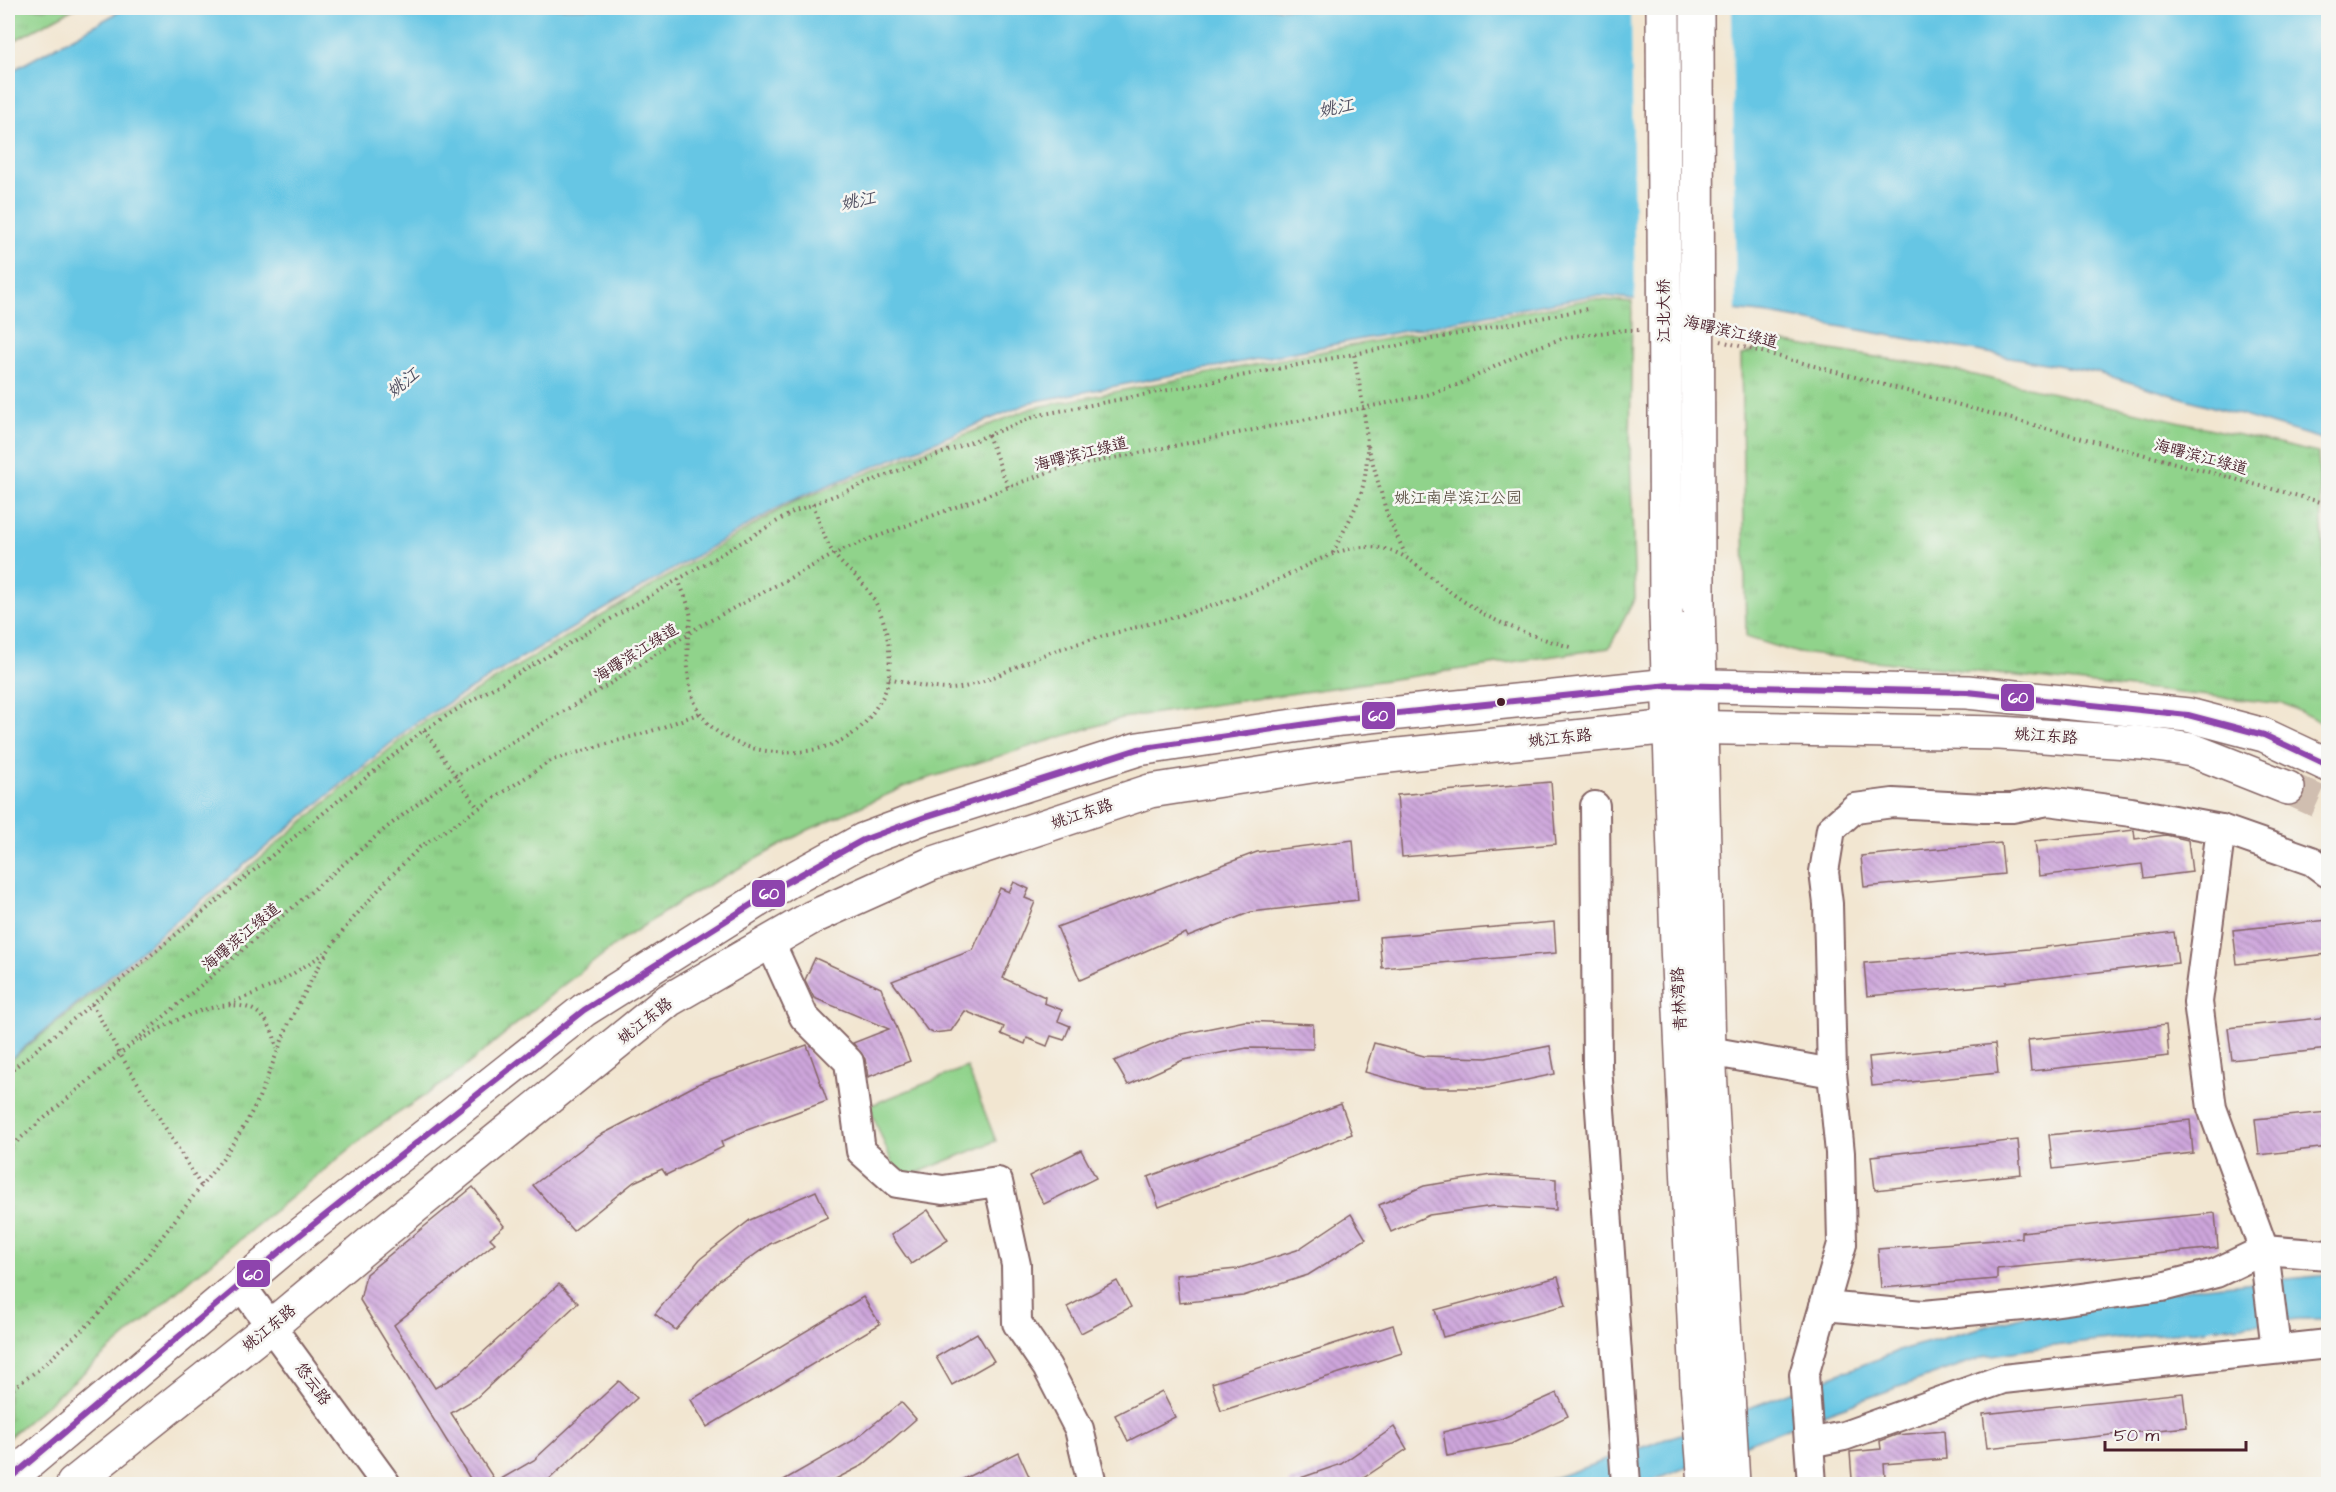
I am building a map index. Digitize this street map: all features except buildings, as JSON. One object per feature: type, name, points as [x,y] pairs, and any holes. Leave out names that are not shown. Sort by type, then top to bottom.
[{"type":"main road","name":"江北大桥","points":[[1663,8],[1666,614]]},
{"type":"main road","name":"江北大桥","points":[[1697,8],[1698,605]]},
{"type":"main road","name":"青林湾路","points":[[1698,605],[1684,685],[1685,727],[1709,1051],[1724,1355],[1718,1475]]},
{"type":"main road","name":"青林湾路","points":[[1666,614],[1684,685]]},
{"type":"main road","points":[[8,1480],[240,1284],[584,1010],[788,882],[863,840],[924,817],[1138,749],[1341,719],[1684,685],[1967,692],[2188,715],[2264,735],[2328,765]]},
{"type":"main road","name":"青林湾路","points":[[1685,727],[1677,944],[1696,1383],[1718,1475]]},
{"type":"main road","name":"姚江东路","points":[[73,1485],[669,1000],[811,918],[931,864],[1150,791],[1350,760],[1685,727],[2000,733],[2142,743],[2192,750],[2288,788]]},
{"type":"street","points":[[1812,1485],[1804,1375],[1842,1244],[1840,1153],[1832,1073],[1828,904],[1824,872],[1831,829],[1855,808],[1893,803],[2012,808],[2048,801],[2131,812],[2221,830],[2312,861],[2328,873]]},
{"type":"street","points":[[1595,806],[1597,1066],[1626,1485]]},
{"type":"street","points":[[2221,830],[2198,1002],[2212,1108],[2264,1250],[2275,1344]]},
{"type":"street","points":[[770,942],[804,1017],[849,1062],[861,1151],[897,1183],[943,1190],[998,1182],[1016,1265],[1017,1323],[1047,1367],[1079,1429],[1092,1485]]},
{"type":"street","points":[[1709,1051],[1832,1073]]},
{"type":"street","points":[[1824,1306],[1923,1315],[2023,1306],[2162,1287],[2216,1273],[2264,1250],[2328,1255]]},
{"type":"street","name":"悠云路","points":[[240,1284],[386,1485]]},
{"type":"street","points":[[1808,1439],[1844,1436],[2003,1379],[2275,1344],[2328,1344]]},
{"type":"path","points":[[8,1073],[424,730],[793,512],[1039,415],[1587,309]]},
{"type":"path","name":"海曙滨江绿道","points":[[8,1149],[386,828],[455,776],[688,634],[834,555],[1054,470],[1427,395],[1460,384],[1528,350],[1567,337],[1624,330],[1647,330]]},
{"type":"path","name":"海曙滨江绿道","points":[[1713,339],[1799,360],[2328,504]]},
{"type":"path","points":[[1333,554],[1361,493],[1366,464],[1363,408],[1354,354]]},
{"type":"path","points":[[988,435],[1008,487]]},
{"type":"path","points":[[1366,439],[1387,514],[1396,538],[1407,557]]},
{"type":"path","points":[[678,579],[691,615],[688,634],[690,690],[700,713],[713,728],[733,741],[752,748],[771,752],[799,752],[822,748],[860,728],[884,695],[889,678],[887,636],[877,602],[834,555],[813,504]]},
{"type":"path","points":[[889,678],[926,687],[953,689],[975,683],[1054,651],[1259,589],[1333,554],[1367,547],[1385,548],[1407,557],[1441,585],[1489,616],[1537,638],[1570,647]]},
{"type":"path","points":[[8,1392],[38,1370],[91,1322],[124,1286],[201,1186],[245,1125],[258,1100],[289,1023],[328,951],[388,879],[420,847],[552,760],[658,729],[700,713]]},
{"type":"path","points":[[424,730],[478,808]]},
{"type":"path","points":[[129,1046],[197,1012],[226,1005],[277,984],[304,969],[328,951]]},
{"type":"path","points":[[92,1004],[201,1186]]},
{"type":"path","points":[[226,1005],[240,1005],[253,1009],[264,1017],[271,1026],[278,1051]]},
{"type":"green space","points":[[8,8],[75,8],[8,44]]},
{"type":"green space","name":"姚江南岸滨江公园","points":[[1590,299],[1632,302],[1630,451],[1635,598],[1609,648],[1122,718],[913,783],[808,830],[687,897],[622,940],[557,990],[453,1077],[374,1129],[195,1276],[8,1438],[8,1062],[219,892],[417,726],[789,504],[1032,408]]},
{"type":"green space","points":[[1773,341],[1934,366],[2318,453],[2328,633],[2328,726],[2285,704],[1798,653],[1746,637],[1741,356]]},
{"type":"green space","points":[[967,1067],[996,1141],[899,1180],[869,1106]]},
{"type":"water","name":"姚江","points":[[126,8],[2328,8],[2328,441],[2095,372],[1770,314],[1605,296],[1588,296],[1032,402],[788,502],[511,664],[414,724],[8,1061],[8,73]]},
{"type":"water","points":[[2328,1275],[2328,1319],[2298,1319],[2045,1347],[1986,1356],[1831,1411],[1644,1484],[1537,1484],[1689,1431],[1904,1349],[2024,1316],[2203,1287]]},
{"type":"pier","points":[[1631,8],[1732,8],[1736,313],[1635,303]]},
{"type":"tunnel","points":[[2288,788],[2328,806]]},
{"type":"transit line","name":"60","points":[[8,1480],[290,1243],[584,1010],[787,882],[863,840],[925,817],[1138,749],[1341,719],[1669,685],[1967,692],[2188,715],[2264,735],[2328,765]]}]
